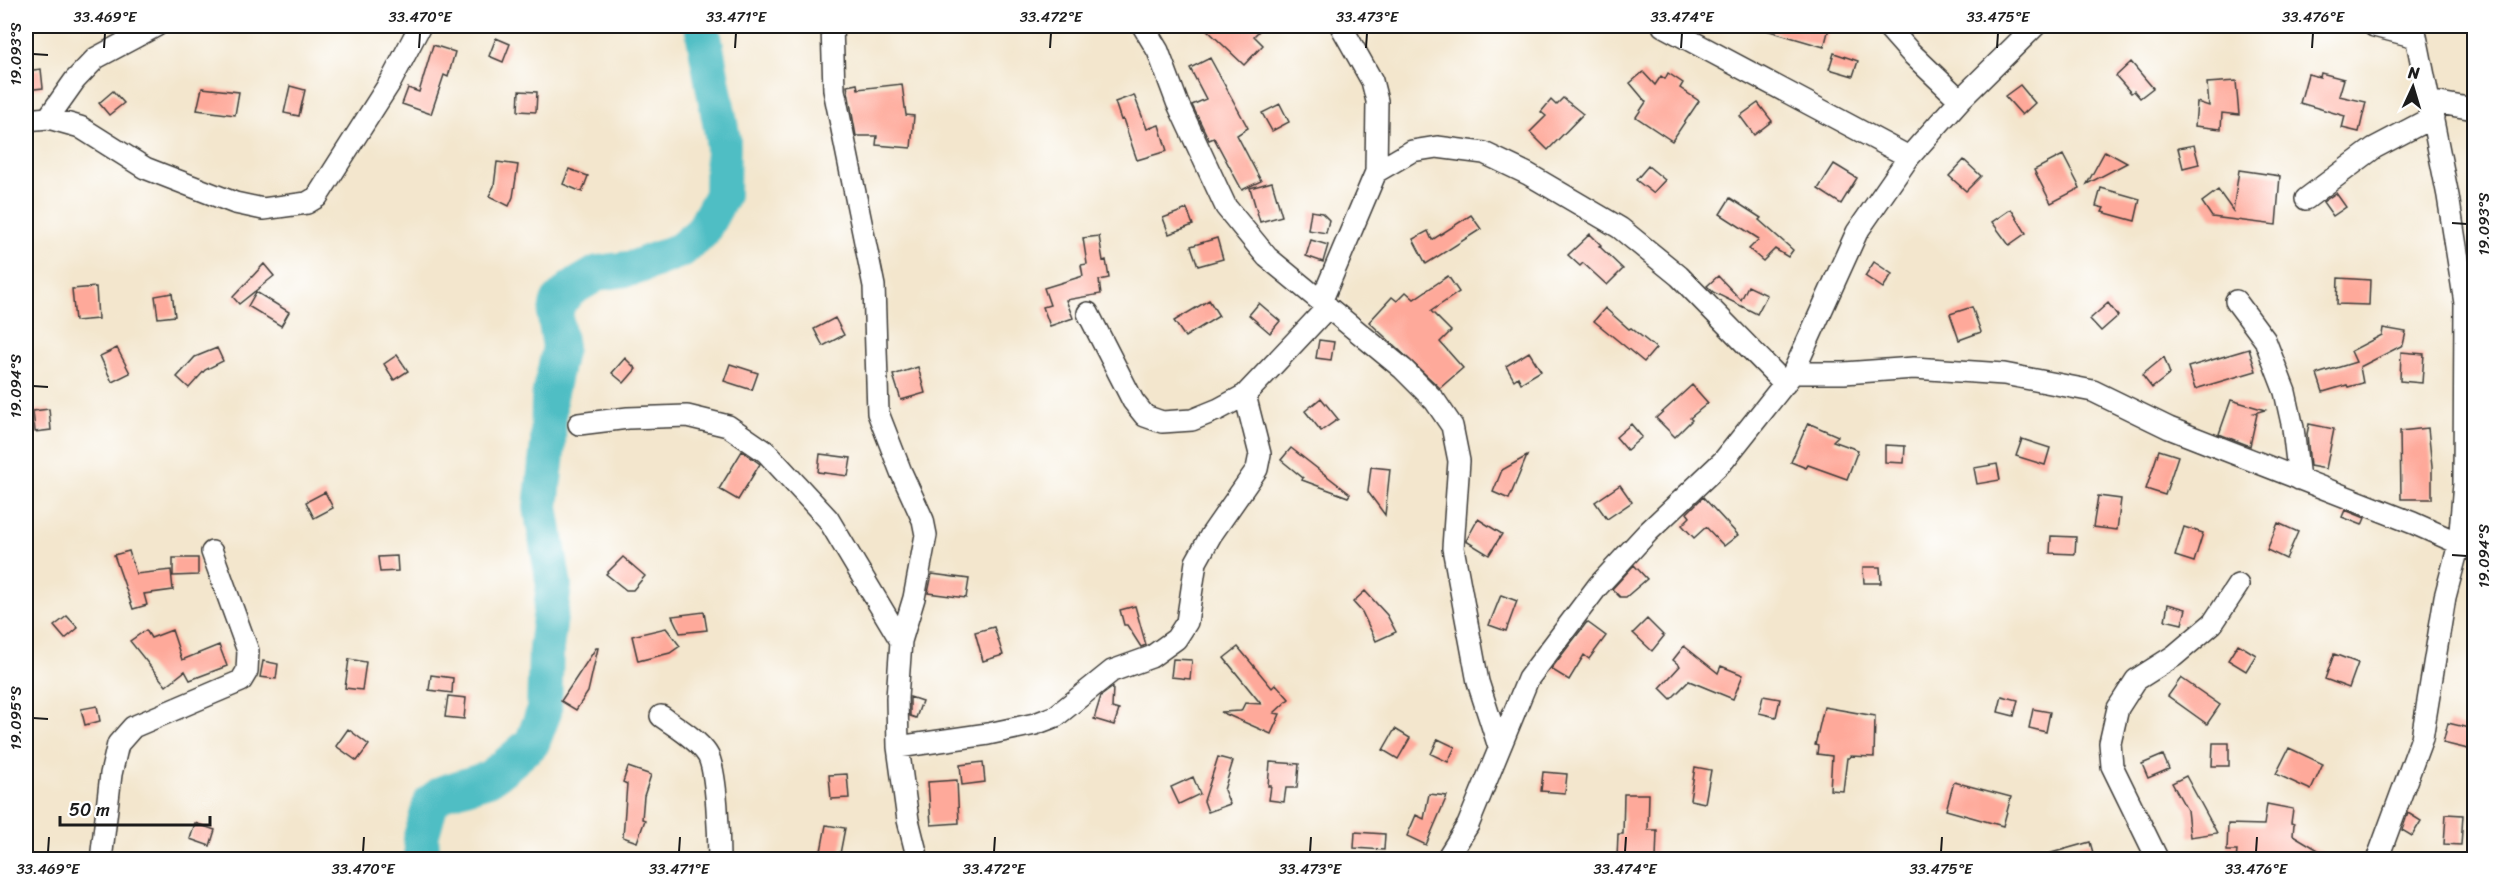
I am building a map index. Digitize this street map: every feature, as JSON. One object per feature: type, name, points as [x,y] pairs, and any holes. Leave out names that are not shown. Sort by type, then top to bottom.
[{"type":"street","points":[[48,118],[75,80],[96,58],[156,26]]},
{"type":"street","points":[[26,120],[48,118],[80,127],[146,168],[235,203],[263,209],[308,203],[317,197],[391,81],[420,26]]},
{"type":"street","points":[[832,26],[834,90],[874,286],[878,413],[923,520],[926,535],[914,598],[901,641],[897,698],[898,747],[908,820],[918,860]]},
{"type":"street","points":[[1143,26],[1158,51],[1177,102],[1226,207],[1267,257],[1403,369],[1435,400],[1452,426],[1459,461],[1453,548],[1478,682],[1499,747]]},
{"type":"street","points":[[1088,313],[1133,401],[1145,416],[1162,422],[1192,420],[1245,395],[1324,305],[1376,172],[1377,101],[1372,81],[1341,26]]},
{"type":"street","points":[[1663,26],[1908,157]]},
{"type":"street","points":[[1887,26],[1910,52],[1960,100]]},
{"type":"street","points":[[1446,860],[1468,825],[1528,679],[1598,586],[1648,532],[1724,460],[1789,378],[1857,232],[1908,157],[1960,100],[2035,26]]},
{"type":"street","points":[[2374,26],[2415,31],[2448,196],[2465,303],[2464,483],[2467,547],[2445,597],[2422,738],[2377,860]]},
{"type":"street","points":[[2306,199],[2430,109],[2475,109]]},
{"type":"street","points":[[1376,172],[1412,151],[1437,147],[1484,153],[1528,174],[1620,228],[1679,276],[1789,378],[1914,368],[2004,374],[2093,392],[2169,428],[2413,523],[2467,547]]},
{"type":"street","points":[[2236,301],[2265,340],[2284,392],[2293,428],[2299,479]]},
{"type":"street","points":[[898,747],[988,734],[1035,724],[1056,716],[1112,671],[1151,657],[1176,639],[1187,622],[1196,562],[1211,535],[1257,469],[1260,454],[1245,395]]},
{"type":"street","points":[[579,424],[627,418],[687,416],[728,426],[766,452],[828,519],[901,641]]},
{"type":"street","points":[[101,860],[111,774],[118,744],[133,727],[241,681],[247,671],[248,651],[212,552]]},
{"type":"street","points":[[2158,860],[2112,766],[2110,743],[2118,708],[2136,680],[2174,656],[2213,623],[2238,585]]},
{"type":"street","points":[[661,716],[702,748],[710,759],[719,827],[719,860]]},
{"type":"building","points":[[1203,26],[1264,26],[1254,36],[1263,45],[1244,65]]},
{"type":"building","points":[[1767,26],[1829,28],[1824,47],[1766,30]]},
{"type":"building","points":[[496,38],[510,44],[503,62],[489,56]]},
{"type":"building","points":[[433,45],[455,52],[448,77],[444,75],[431,114],[402,104],[408,88],[419,92]]},
{"type":"building","points":[[1834,53],[1858,61],[1853,76],[1829,69]]},
{"type":"building","points":[[1210,58],[1248,128],[1237,135],[1261,181],[1242,190],[1214,138],[1209,140],[1192,105],[1206,99],[1190,68]]},
{"type":"building","points":[[2131,62],[2153,88],[2140,98],[2134,91],[2131,93],[2116,76]]},
{"type":"building","points":[[41,69],[43,88],[26,90],[26,71]]},
{"type":"building","points":[[1643,72],[1655,85],[1661,76],[1665,79],[1668,73],[1683,83],[1680,88],[1699,101],[1672,141],[1636,117],[1646,102],[1630,83]]},
{"type":"building","points":[[2321,73],[2344,79],[2339,96],[2366,102],[2359,132],[2342,128],[2345,116],[2300,103],[2308,74],[2320,77]]},
{"type":"building","points":[[2236,81],[2239,115],[2222,113],[2221,129],[2195,126],[2197,102],[2209,106],[2207,83]]},
{"type":"building","points":[[857,84],[858,89],[902,84],[906,115],[914,116],[911,148],[876,145],[877,136],[856,136],[847,86]]},
{"type":"building","points":[[2020,85],[2035,103],[2022,115],[2005,96]]},
{"type":"building","points":[[290,86],[305,90],[299,116],[284,113]]},
{"type":"building","points":[[202,88],[239,92],[235,115],[197,110]]},
{"type":"building","points":[[113,91],[124,103],[109,115],[99,103]]},
{"type":"building","points":[[519,91],[537,92],[536,112],[518,111]]},
{"type":"building","points":[[1134,95],[1147,129],[1159,125],[1167,151],[1137,160],[1115,102]]},
{"type":"building","points":[[1563,98],[1583,114],[1548,150],[1530,132],[1546,116],[1541,112],[1551,100],[1556,105]]},
{"type":"building","points":[[1758,103],[1772,121],[1754,135],[1740,116]]},
{"type":"building","points":[[1280,104],[1289,122],[1272,131],[1262,113]]},
{"type":"building","points":[[2194,145],[2199,164],[2183,168],[2178,148]]},
{"type":"building","points":[[2105,151],[2127,163],[2087,184]]},
{"type":"building","points":[[2063,155],[2080,188],[2051,203],[2034,170]]},
{"type":"building","points":[[1964,160],[1981,176],[1966,191],[1949,176]]},
{"type":"building","points":[[497,162],[518,165],[513,197],[509,206],[489,196],[494,186]]},
{"type":"building","points":[[1834,164],[1857,178],[1841,204],[1818,189]]},
{"type":"building","points":[[1648,166],[1665,180],[1653,193],[1636,180]]},
{"type":"building","points":[[569,169],[588,176],[582,192],[563,184]]},
{"type":"building","points":[[2239,170],[2280,176],[2276,225],[2212,217],[2202,202],[2218,190],[2233,211]]},
{"type":"building","points":[[1272,182],[1282,216],[1260,222],[1250,188]]},
{"type":"building","points":[[2101,188],[2140,199],[2135,221],[2102,212],[2104,208],[2096,206]]},
{"type":"building","points":[[2336,193],[2346,207],[2333,216],[2323,202]]},
{"type":"building","points":[[1730,198],[1761,218],[1759,220],[1793,250],[1788,257],[1775,249],[1763,261],[1749,249],[1759,239],[1720,214]]},
{"type":"building","points":[[1187,209],[1193,225],[1169,234],[1163,218]]},
{"type":"building","points":[[2011,209],[2026,233],[2009,245],[1992,222]]},
{"type":"building","points":[[1311,211],[1322,213],[1329,220],[1326,233],[1308,230]]},
{"type":"building","points":[[1471,215],[1481,229],[1426,264],[1413,239],[1428,231],[1432,240]]},
{"type":"building","points":[[1590,234],[1623,269],[1607,285],[1583,263],[1580,266],[1568,255]]},
{"type":"building","points":[[1099,236],[1103,261],[1106,260],[1109,278],[1099,280],[1101,294],[1066,300],[1073,318],[1050,326],[1043,307],[1050,305],[1044,288],[1083,276],[1081,265],[1087,264],[1083,238]]},
{"type":"building","points":[[1217,238],[1223,259],[1198,266],[1191,246]]},
{"type":"building","points":[[1311,240],[1328,245],[1323,262],[1306,256]]},
{"type":"building","points":[[1874,262],[1892,274],[1883,288],[1865,276]]},
{"type":"building","points":[[264,264],[274,276],[239,304],[233,297]]},
{"type":"building","points":[[1448,276],[1459,292],[1431,311],[1451,331],[1440,342],[1463,368],[1440,388],[1369,322],[1392,297],[1397,301],[1406,292],[1414,299]]},
{"type":"building","points":[[1718,276],[1741,300],[1748,286],[1767,295],[1757,314],[1713,292],[1707,286]]},
{"type":"building","points":[[2338,278],[2370,280],[2369,305],[2337,304]]},
{"type":"building","points":[[96,287],[98,319],[75,321],[72,289]]},
{"type":"building","points":[[256,292],[289,312],[281,326],[248,306]]},
{"type":"building","points":[[172,293],[175,316],[158,318],[155,296]]},
{"type":"building","points":[[1209,300],[1219,316],[1185,337],[1174,321]]},
{"type":"building","points":[[1259,303],[1280,321],[1270,333],[1249,315]]},
{"type":"building","points":[[2108,303],[2118,316],[2101,331],[2090,319]]},
{"type":"building","points":[[1972,307],[1981,332],[1959,340],[1950,314]]},
{"type":"building","points":[[1605,308],[1656,348],[1644,362],[1594,321]]},
{"type":"building","points":[[835,318],[844,335],[823,346],[814,329]]},
{"type":"building","points":[[2383,328],[2406,332],[2403,345],[2360,367],[2363,383],[2323,392],[2317,374],[2356,362],[2351,351],[2382,335]]},
{"type":"building","points":[[1319,340],[1334,342],[1331,360],[1316,358]]},
{"type":"building","points":[[117,348],[130,373],[112,382],[100,356]]},
{"type":"building","points":[[217,348],[223,361],[205,370],[189,388],[177,377],[195,357]]},
{"type":"building","points":[[2249,349],[2256,371],[2195,389],[2188,367]]},
{"type":"building","points":[[1529,352],[1541,371],[1521,383],[1518,377],[1514,380],[1506,366]]},
{"type":"building","points":[[2401,352],[2424,354],[2422,383],[2400,381]]},
{"type":"building","points":[[397,355],[408,371],[394,380],[384,364]]},
{"type":"building","points":[[2164,357],[2170,374],[2152,388],[2142,375]]},
{"type":"building","points":[[625,358],[636,369],[624,383],[612,373]]},
{"type":"building","points":[[730,364],[758,373],[752,390],[724,381]]},
{"type":"building","points":[[918,367],[925,393],[901,400],[893,375]]},
{"type":"building","points":[[1692,385],[1708,403],[1690,418],[1692,420],[1675,437],[1656,418]]},
{"type":"building","points":[[1321,398],[1338,419],[1321,431],[1305,411]]},
{"type":"building","points":[[2231,400],[2265,410],[2254,413],[2257,414],[2250,446],[2219,434]]},
{"type":"building","points":[[49,409],[51,430],[35,432],[33,411]]},
{"type":"building","points":[[1808,423],[1838,436],[1833,441],[1858,450],[1847,479],[1808,465],[1806,468],[1791,462]]},
{"type":"building","points":[[1631,424],[1642,437],[1627,450],[1616,437]]},
{"type":"building","points":[[2309,424],[2334,429],[2326,469],[2310,466],[2307,434]]},
{"type":"building","points":[[2428,428],[2432,499],[2401,499],[2400,431]]},
{"type":"building","points":[[2022,439],[2050,448],[2045,465],[2016,456]]},
{"type":"building","points":[[1885,445],[1905,446],[1904,463],[1885,462]]},
{"type":"building","points":[[1291,448],[1350,494],[1348,497],[1302,480],[1303,478],[1281,460]]},
{"type":"building","points":[[2159,450],[2178,456],[2165,495],[2146,489]]},
{"type":"building","points":[[742,451],[760,464],[738,500],[719,489]]},
{"type":"building","points":[[820,454],[851,458],[848,476],[818,472]]},
{"type":"building","points":[[1527,456],[1509,499],[1493,492],[1502,470]]},
{"type":"building","points":[[1997,464],[2000,480],[1977,484],[1974,468]]},
{"type":"building","points":[[1371,467],[1390,469],[1385,515],[1368,492]]},
{"type":"building","points":[[1620,485],[1632,502],[1607,519],[1595,502]]},
{"type":"building","points":[[325,492],[333,508],[314,518],[306,502]]},
{"type":"building","points":[[2098,496],[2121,499],[2117,530],[2093,527]]},
{"type":"building","points":[[1703,497],[1738,535],[1724,546],[1706,527],[1694,538],[1682,525],[1690,517],[1687,513]]},
{"type":"building","points":[[2345,510],[2365,518],[2362,525],[2342,517]]},
{"type":"building","points":[[1478,519],[1502,534],[1489,555],[1466,541]]},
{"type":"building","points":[[2278,523],[2298,532],[2286,559],[2267,550]]},
{"type":"building","points":[[2184,527],[2203,533],[2194,562],[2175,556]]},
{"type":"building","points":[[2051,536],[2076,537],[2075,554],[2050,553]]},
{"type":"building","points":[[129,551],[136,574],[171,570],[173,590],[144,594],[147,605],[133,609],[114,555]]},
{"type":"building","points":[[397,556],[398,571],[380,572],[378,557]]},
{"type":"building","points":[[623,557],[645,576],[633,590],[626,590],[606,574]]},
{"type":"building","points":[[173,558],[198,558],[198,575],[173,576]]},
{"type":"building","points":[[1634,565],[1647,579],[1626,597],[1620,597],[1612,589]]},
{"type":"building","points":[[1863,567],[1880,567],[1881,583],[1864,583]]},
{"type":"building","points":[[932,574],[969,579],[966,598],[928,593]]},
{"type":"building","points":[[1365,591],[1387,615],[1396,632],[1376,641],[1362,612],[1353,602]]},
{"type":"building","points":[[1501,595],[1517,601],[1506,631],[1489,625]]},
{"type":"building","points":[[2168,604],[2186,609],[2182,624],[2165,620]]},
{"type":"building","points":[[1135,606],[1146,645],[1141,647],[1127,625],[1124,625],[1120,610]]},
{"type":"building","points":[[704,612],[707,630],[680,633],[672,616]]},
{"type":"building","points":[[67,616],[78,628],[65,639],[54,626]]},
{"type":"building","points":[[1647,619],[1664,636],[1652,651],[1633,633]]},
{"type":"building","points":[[1587,622],[1606,636],[1589,659],[1584,655],[1569,680],[1551,669]]},
{"type":"building","points":[[994,627],[1003,655],[983,661],[975,632]]},
{"type":"building","points":[[666,628],[680,646],[670,653],[638,661],[632,636]]},
{"type":"building","points":[[146,630],[151,638],[172,630],[182,660],[219,645],[227,666],[190,680],[185,671],[166,686],[130,641]]},
{"type":"building","points":[[2238,644],[2256,655],[2246,671],[2228,660]]},
{"type":"building","points":[[1684,646],[1718,673],[1721,666],[1743,675],[1733,699],[1689,681],[1671,699],[1660,688],[1680,666],[1673,660]]},
{"type":"building","points":[[1238,647],[1272,688],[1276,684],[1289,699],[1274,713],[1280,714],[1271,734],[1221,712],[1241,711],[1245,703],[1261,704],[1224,658]]},
{"type":"building","points":[[598,648],[588,692],[576,710],[561,701]]},
{"type":"building","points":[[2334,654],[2358,663],[2349,688],[2325,679]]},
{"type":"building","points":[[349,659],[366,662],[362,690],[345,688]]},
{"type":"building","points":[[1173,659],[1192,660],[1190,679],[1171,677]]},
{"type":"building","points":[[263,661],[278,664],[276,679],[260,677]]},
{"type":"building","points":[[431,675],[453,678],[452,693],[429,690]]},
{"type":"building","points":[[2181,678],[2220,705],[2207,724],[2168,696]]},
{"type":"building","points":[[1113,687],[1112,708],[1119,710],[1114,725],[1094,719],[1101,696]]},
{"type":"building","points":[[448,696],[466,698],[464,719],[445,717]]},
{"type":"building","points":[[1763,696],[1780,699],[1776,717],[1759,713]]},
{"type":"building","points":[[2002,696],[2018,700],[2014,716],[1998,712]]},
{"type":"building","points":[[910,697],[922,701],[916,718],[910,716]]},
{"type":"building","points":[[97,706],[100,721],[85,725],[81,709]]},
{"type":"building","points":[[1824,707],[1875,716],[1874,757],[1850,756],[1847,758],[1843,791],[1830,790],[1832,756],[1817,754],[1818,746],[1815,745]]},
{"type":"building","points":[[2033,709],[2050,712],[2046,732],[2029,728]]},
{"type":"building","points":[[2448,723],[2473,729],[2468,749],[2443,743]]},
{"type":"building","points":[[348,729],[369,745],[357,761],[336,746]]},
{"type":"building","points":[[1395,729],[1410,738],[1398,759],[1383,750]]},
{"type":"building","points":[[1438,739],[1455,747],[1448,762],[1431,754]]},
{"type":"building","points":[[2213,743],[2229,743],[2229,766],[2212,766]]},
{"type":"building","points":[[2289,748],[2323,764],[2311,790],[2276,774]]},
{"type":"building","points":[[2163,755],[2169,769],[2148,778],[2142,764]]},
{"type":"building","points":[[1218,757],[1233,761],[1224,790],[1230,804],[1208,812],[1204,801]]},
{"type":"building","points":[[983,762],[985,782],[962,785],[960,765]]},
{"type":"building","points":[[1270,762],[1299,764],[1297,788],[1286,788],[1284,802],[1269,800]]},
{"type":"building","points":[[628,767],[651,775],[644,796],[642,819],[645,820],[637,842],[623,837],[627,784],[623,782]]},
{"type":"building","points":[[1695,767],[1711,770],[1705,803],[1690,800]]},
{"type":"building","points":[[1543,772],[1567,774],[1565,793],[1541,791]]},
{"type":"building","points":[[847,774],[849,798],[831,799],[829,775]]},
{"type":"building","points":[[2186,776],[2217,833],[2190,837],[2187,810],[2172,783]]},
{"type":"building","points":[[1193,777],[1200,794],[1179,804],[1171,787]]},
{"type":"building","points":[[957,780],[959,823],[931,825],[928,782]]},
{"type":"building","points":[[1954,782],[2011,797],[2003,826],[1946,810]]},
{"type":"building","points":[[1429,794],[1447,796],[1426,845],[1407,836],[1416,815],[1424,819]]},
{"type":"building","points":[[1624,794],[1649,794],[1648,830],[1657,830],[1656,860],[1617,858],[1618,834],[1623,834]]},
{"type":"building","points":[[2267,804],[2293,809],[2291,823],[2294,824],[2293,835],[2335,860],[2236,860],[2237,851],[2227,851],[2228,824],[2264,825]]},
{"type":"building","points":[[2408,813],[2421,821],[2412,836],[2402,830]]},
{"type":"building","points":[[2446,814],[2463,815],[2461,845],[2444,844]]},
{"type":"building","points":[[195,823],[215,830],[210,846],[190,839]]},
{"type":"building","points":[[826,825],[845,828],[840,854],[821,851]]},
{"type":"building","points":[[1355,832],[1385,834],[1384,850],[1354,848]]},
{"type":"building","points":[[2090,842],[2095,860],[2045,860],[2044,855]]},
{"type":"waterway","points":[[423,860],[421,837],[431,802],[443,793],[488,779],[504,767],[532,743],[544,712],[546,648],[554,586],[541,507],[548,445],[549,397],[560,347],[555,317],[558,302],[571,289],[598,273],[634,268],[681,250],[702,232],[722,195],[723,139],[702,26]]}]
